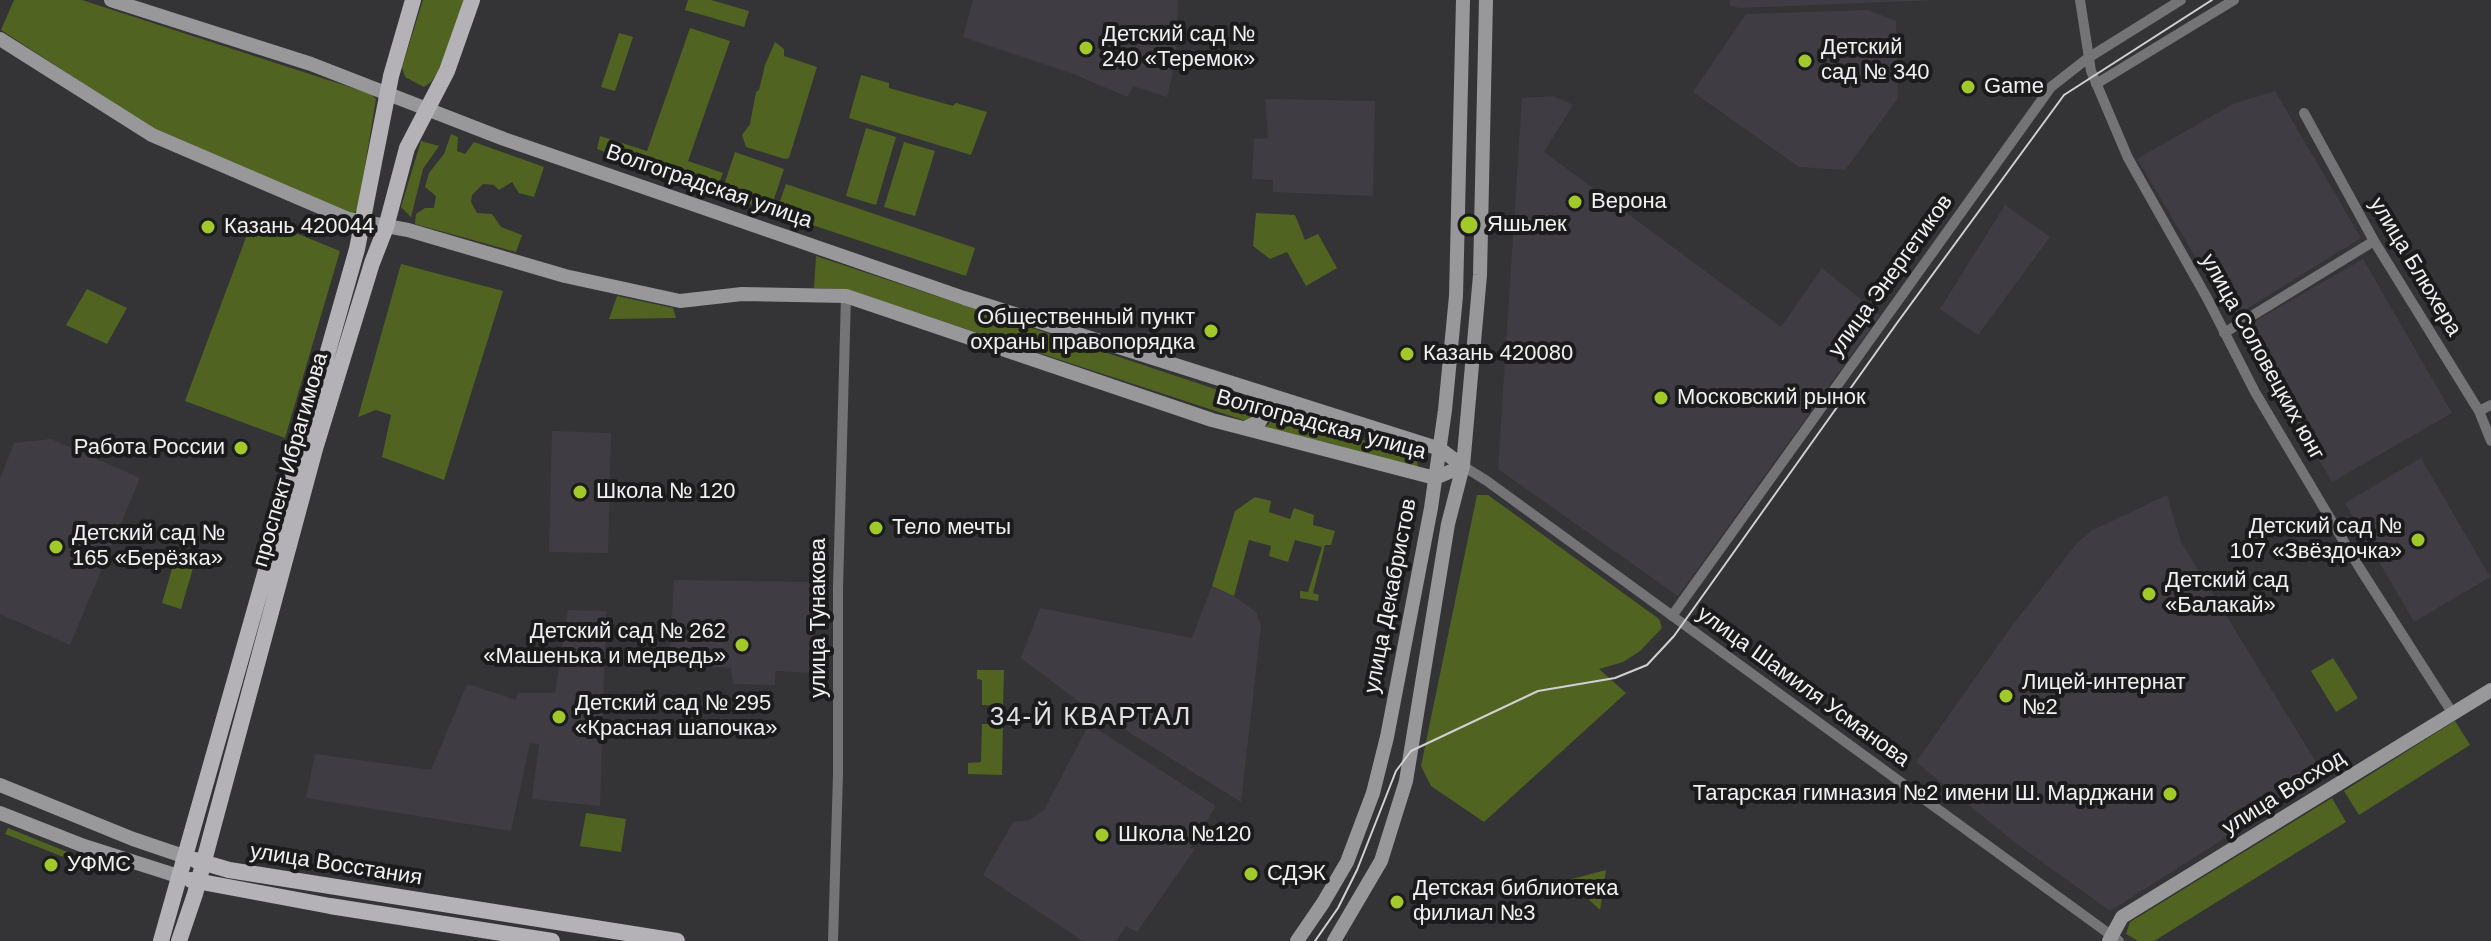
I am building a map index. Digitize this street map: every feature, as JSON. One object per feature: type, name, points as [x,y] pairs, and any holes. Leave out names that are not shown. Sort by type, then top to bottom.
[{"type":"main road","name":"Волгоградская улица","points":[[111,0],[311,64],[551,156],[964,298],[1440,449],[1463,466]]},
{"type":"main road","name":"проспект Ибрагимова","points":[[161,941],[357,249],[400,41],[413,0]]},
{"type":"main road","name":"проспект Ибрагимова","points":[[179,941],[317,443],[386,227],[407,148],[447,71],[472,0]]},
{"type":"main road","name":"улица Декабристов","points":[[1297,941],[1347,862],[1373,793],[1387,737],[1435,478],[1456,296],[1463,0]]},
{"type":"main road","name":"улица Декабристов","points":[[1334,941],[1381,861],[1406,781],[1448,524],[1463,466],[1480,275],[1486,0]]},
{"type":"main road","name":"Волгоградская улица","points":[[0,39],[152,135],[348,219],[408,230],[565,276],[680,301],[742,294],[846,296],[1188,412],[1435,478],[1463,466]]},
{"type":"main road","points":[[1247,427],[1260,421],[1266,404],[1264,393]]},
{"type":"main road","name":"улица Восход","points":[[2114,939],[2122,917],[2491,690]]},
{"type":"main road","name":"улица Восстания","points":[[0,785],[90,822],[229,870],[677,941]]},
{"type":"main road","name":"улица Восстания","points":[[0,813],[145,868],[198,881],[465,934],[552,941]]},
{"type":"main road","points":[[84,846],[99,837],[98,826],[90,822]]},
{"type":"street","name":"улица Соловецких юнг","points":[[2080,0],[2088,58],[2128,158],[2243,373],[2359,567],[2453,714]]},
{"type":"street","name":"улица Энергетиков","points":[[1672,616],[2051,87],[2088,58],[2181,0]]},
{"type":"street","points":[[2096,84],[2234,0]]},
{"type":"street","name":"улица Блюхера","points":[[2304,113],[2374,241],[2479,411],[2491,441]]},
{"type":"street","points":[[2224,333],[2374,241]]},
{"type":"street","name":"улица Тунакова","points":[[833,941],[839,679],[838,568],[846,296]]},
{"type":"street","points":[[2479,411],[2491,405]]},
{"type":"street","name":"улица Шамиля Усманова","points":[[1463,466],[2114,939]]},
{"type":"shaded area","name":"Детский сад № 240 «Теремок»","points":[[973,0],[1178,0],[1176,59],[1167,97],[1133,86],[1128,97],[1071,73],[963,37]]},
{"type":"shaded area","points":[[1730,0],[1936,0],[1740,8],[1730,6]]},
{"type":"shaded area","name":"Детский сад № 340","points":[[1868,10],[1896,21],[1898,98],[1845,170],[1799,167],[1693,92],[1746,14]]},
{"type":"shaded area","points":[[2275,91],[2361,238],[2232,318],[2137,159],[2233,104]]},
{"type":"shaded area","name":"Московский рынок","points":[[1554,96],[1573,105],[1544,152],[1781,327],[1822,268],[1880,315],[1678,596],[1498,469],[1522,98]]},
{"type":"shaded area","points":[[1265,99],[1375,101],[1373,196],[1273,192],[1273,180],[1252,179],[1254,139],[1268,138]]},
{"type":"shaded area","points":[[2005,205],[2050,237],[1978,335],[1940,309]]},
{"type":"shaded area","points":[[2363,259],[2452,413],[2332,482],[2243,328]]},
{"type":"shaded area","name":"Школа № 120","points":[[552,431],[611,433],[608,553],[549,552]]},
{"type":"shaded area","name":"Детский сад № 165 «Берёзка»","points":[[51,439],[140,478],[70,645],[0,614],[0,479],[14,443]]},
{"type":"shaded area","name":"Детский сад № 107 «Звёздочка»","points":[[2421,458],[2490,577],[2414,622],[2345,503]]},
{"type":"shaded area","points":[[2167,495],[2181,542],[2324,775],[2110,911],[2013,841],[1916,762],[2011,627],[2077,543],[2091,531]]},
{"type":"shaded area","name":"Детский сад № 262 «Машенька и медведь»","points":[[674,580],[815,582],[813,673],[775,671],[775,685],[733,684],[731,668],[669,665]]},
{"type":"shaded area","points":[[1212,586],[1234,596],[1256,612],[1261,626],[1241,802],[1077,700],[1021,658],[1040,608],[1192,638]]},
{"type":"shaded area","points":[[568,610],[606,611],[600,806],[532,799],[539,744],[530,743],[511,831],[306,798],[315,754],[431,770],[467,684],[516,700],[518,693],[555,693]]},
{"type":"shaded area","name":"Школа №120","points":[[1089,724],[1216,806],[1190,848],[1195,849],[1137,932],[1126,926],[1116,941],[1083,941],[983,875],[1013,822],[1029,820],[1044,810]]},
{"type":"green space","points":[[14,0],[82,0],[371,94],[376,99],[358,209],[348,213],[158,132],[1,30]]},
{"type":"green space","points":[[423,0],[464,0],[442,65],[424,87],[405,77],[402,67]]},
{"type":"green space","points":[[688,0],[711,0],[749,11],[744,27],[685,10]]},
{"type":"green space","points":[[690,28],[730,41],[688,161],[723,173],[716,190],[597,149],[600,136],[647,151]]},
{"type":"green space","points":[[619,33],[633,37],[615,91],[601,87]]},
{"type":"green space","points":[[775,42],[784,49],[784,56],[817,67],[789,158],[785,159],[746,147],[742,135],[750,124],[756,92]]},
{"type":"green space","points":[[861,75],[889,83],[889,88],[987,112],[971,155],[849,118]]},
{"type":"green space","points":[[866,128],[896,137],[876,205],[846,196]]},
{"type":"green space","points":[[451,134],[458,137],[457,151],[465,154],[474,142],[544,167],[534,197],[519,193],[512,182],[499,190],[494,185],[483,184],[472,195],[471,202],[477,213],[492,214],[501,227],[522,235],[516,252],[415,224],[416,214],[425,208],[434,208],[436,196],[425,187],[429,173],[444,154]]},
{"type":"green space","points":[[421,141],[439,146],[423,169],[411,217],[401,207]]},
{"type":"green space","points":[[904,142],[935,151],[915,216],[884,207]]},
{"type":"green space","points":[[735,152],[784,169],[770,211],[721,194]]},
{"type":"green space","points":[[786,184],[975,248],[966,276],[776,213]]},
{"type":"green space","points":[[1256,213],[1295,215],[1305,240],[1318,234],[1337,268],[1306,286],[1287,252],[1270,259],[1253,246]]},
{"type":"green space","points":[[266,221],[340,251],[285,438],[185,401],[251,224]]},
{"type":"green space","points":[[816,256],[1254,402],[1259,407],[1258,414],[1246,421],[860,294],[842,289],[814,288]]},
{"type":"green space","points":[[401,264],[503,291],[444,480],[382,457],[391,415],[376,410],[358,417]]},
{"type":"green space","points":[[87,289],[127,308],[107,344],[66,325]]},
{"type":"green space","points":[[617,296],[673,308],[676,318],[609,319]]},
{"type":"green space","points":[[1269,409],[1402,453],[1416,459],[1418,465],[1413,469],[1330,443],[1264,427],[1272,417]]},
{"type":"green space","points":[[1477,495],[1488,495],[1659,619],[1662,628],[1640,651],[1623,662],[1599,669],[1626,693],[1484,822],[1431,786],[1421,766]]},
{"type":"green space","points":[[1255,497],[1271,501],[1269,512],[1290,519],[1294,508],[1314,515],[1313,525],[1335,531],[1331,545],[1325,545],[1313,593],[1319,595],[1318,601],[1300,598],[1300,591],[1308,592],[1322,547],[1295,540],[1288,562],[1269,556],[1271,546],[1249,540],[1234,596],[1212,586],[1235,511]]},
{"type":"green space","points":[[177,552],[196,558],[181,609],[162,603]]},
{"type":"green space","points":[[2333,658],[2358,698],[2336,712],[2311,671]]},
{"type":"green space","points":[[977,670],[1004,670],[1003,706],[982,705],[982,680],[977,679]]},
{"type":"green space","points":[[2455,721],[2470,745],[2359,815],[2344,791]]},
{"type":"green space","points":[[982,724],[1003,724],[1002,775],[968,774],[968,763],[981,762]]},
{"type":"green space","points":[[2332,798],[2346,822],[2154,941],[2138,941],[2126,934],[2130,922]]},
{"type":"green space","points":[[586,813],[626,819],[621,852],[580,846]]},
{"type":"green space","points":[[8,828],[107,868],[107,874],[5,834]]},
{"type":"green space","points":[[1606,870],[1600,910],[1568,880]]},
{"type":"tram line","points":[[1315,941],[1338,908],[1357,870],[1396,771],[1411,751],[1538,691],[1615,678],[1647,665],[1674,636],[2064,95],[2212,0]]},
{"type":"place","name":"Детский сад № 240 «Теремок»","points":[[1086,48]]},
{"type":"place","name":"Детский сад № 340","points":[[1805,61]]},
{"type":"place","name":"Game","points":[[1968,87]]},
{"type":"place","name":"Верона","points":[[1575,202]]},
{"type":"place","name":"Яшьлек","points":[[1469,225]]},
{"type":"place","name":"Казань 420044","points":[[208,227]]},
{"type":"place","name":"Общественный пункт охраны правопорядка","points":[[1211,331]]},
{"type":"place","name":"Казань 420080","points":[[1407,354]]},
{"type":"place","name":"Московский рынок","points":[[1661,398]]},
{"type":"place","name":"Работа России","points":[[241,448]]},
{"type":"place","name":"Школа № 120","points":[[580,492]]},
{"type":"place","name":"Тело мечты","points":[[876,528]]},
{"type":"place","name":"Детский сад № 107 «Звёздочка»","points":[[2418,540]]},
{"type":"place","name":"Детский сад № 165 «Берёзка»","points":[[56,547]]},
{"type":"place","name":"Детский сад «Балакай»","points":[[2149,594]]},
{"type":"place","name":"Детский сад № 262 «Машенька и медведь»","points":[[742,645]]},
{"type":"place","name":"Лицей-интернат №2","points":[[2006,696]]},
{"type":"place","name":"Детский сад № 295 «Красная шапочка»","points":[[559,717]]},
{"type":"place","name":"Татарская гимназия №2 имени Ш. Марджани","points":[[2170,794]]},
{"type":"place","name":"Школа №120","points":[[1102,835]]},
{"type":"place","name":"УФМС","points":[[51,865]]},
{"type":"place","name":"СДЭК","points":[[1251,874]]},
{"type":"place","name":"Детская библиотека филиал №3","points":[[1397,902]]},
{"type":"district","name":"34-Й КВАРТАЛ","points":[[1091,718]]}]
